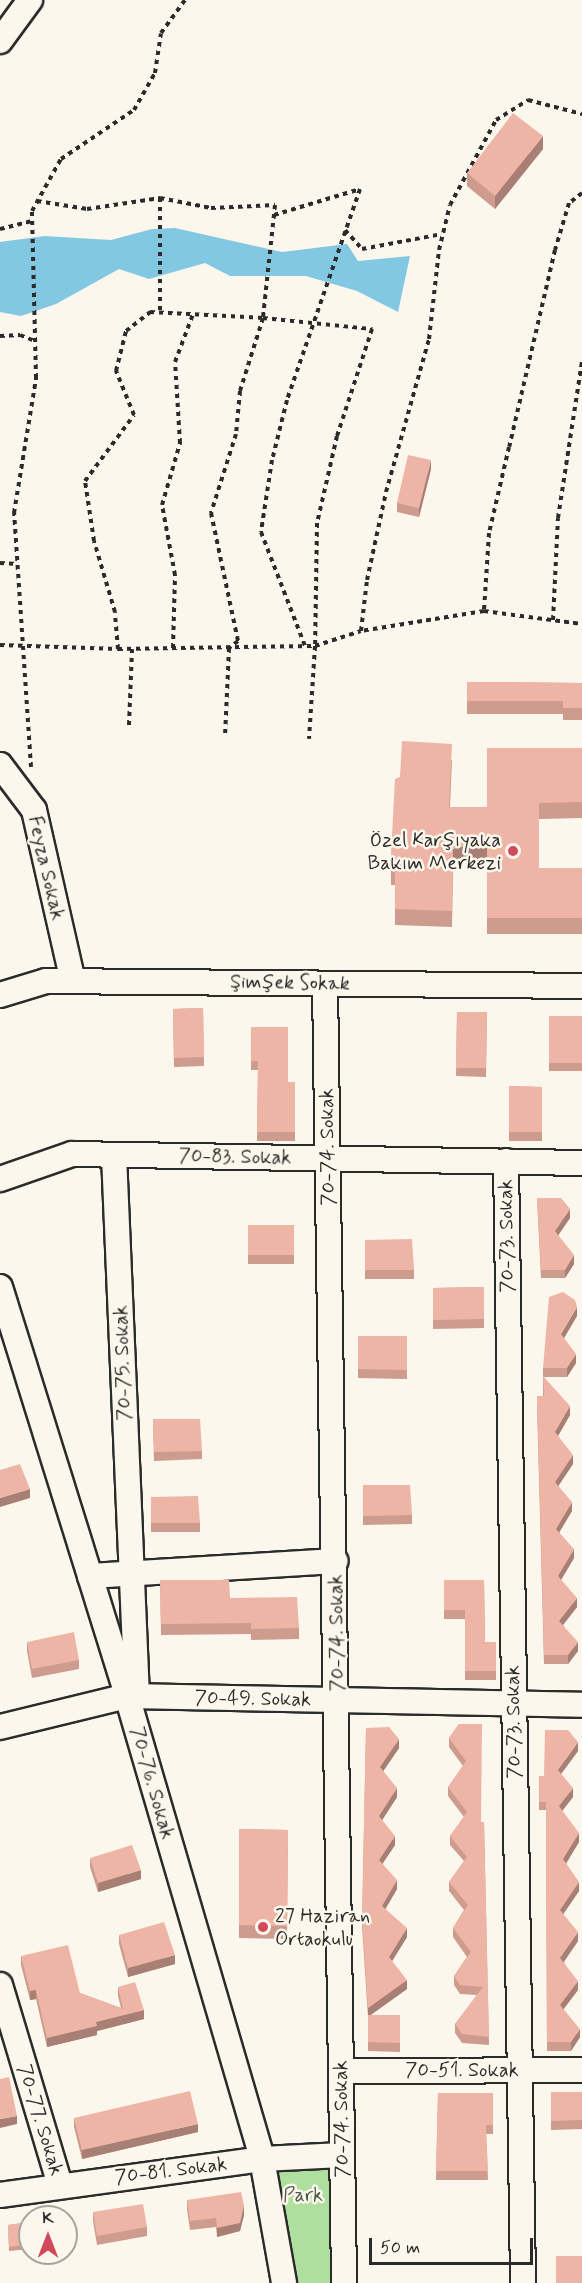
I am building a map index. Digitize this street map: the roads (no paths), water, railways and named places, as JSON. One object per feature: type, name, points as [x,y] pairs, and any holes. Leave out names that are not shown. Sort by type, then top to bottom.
[{"type":"street","points":[[0,41],[30,0]]},
{"type":"street","name":"Feyza Sokak","points":[[0,765],[34,810],[73,981]]},
{"type":"street","name":"Şimşek Sokak","points":[[0,994],[46,981],[582,986]]},
{"type":"street","name":"70-74. Sokak","points":[[325,984],[336,1561],[344,2283]]},
{"type":"street","name":"70-83. Sokak","points":[[0,1179],[72,1154],[582,1163]]},
{"type":"street","name":"70-75. Sokak","points":[[114,1155],[132,1572],[132,1696]]},
{"type":"street","name":"70-73. Sokak","points":[[506,1161],[523,2283]]},
{"type":"street","name":"70-76. Sokak","points":[[0,1287],[90,1576],[132,1696],[262,2159],[284,2283]]},
{"type":"street","points":[[90,1576],[336,1561]]},
{"type":"street","name":"70-49. Sokak","points":[[0,1727],[132,1696],[582,1705]]},
{"type":"street","name":"70-77. Sokak","points":[[0,1985],[60,2185]]},
{"type":"street","name":"70-51. Sokak","points":[[342,2071],[582,2070]]},
{"type":"street","name":"70-81. Sokak","points":[[0,2195],[262,2159],[342,2155]]},
{"type":"water","points":[[175,228],[282,252],[347,244],[358,261],[410,256],[398,312],[357,291],[306,276],[230,276],[205,263],[149,279],[119,269],[56,304],[21,316],[0,312],[0,242],[45,236],[111,240],[152,229]]},
{"type":"place","name":"Özel Karşıyaka Bakım Merkezi","points":[[513,851]]},
{"type":"place","name":"27 Haziran Ortaokulu","points":[[263,1927]]},
{"type":"park label","name":"Park","points":[[303,2195]]}]
